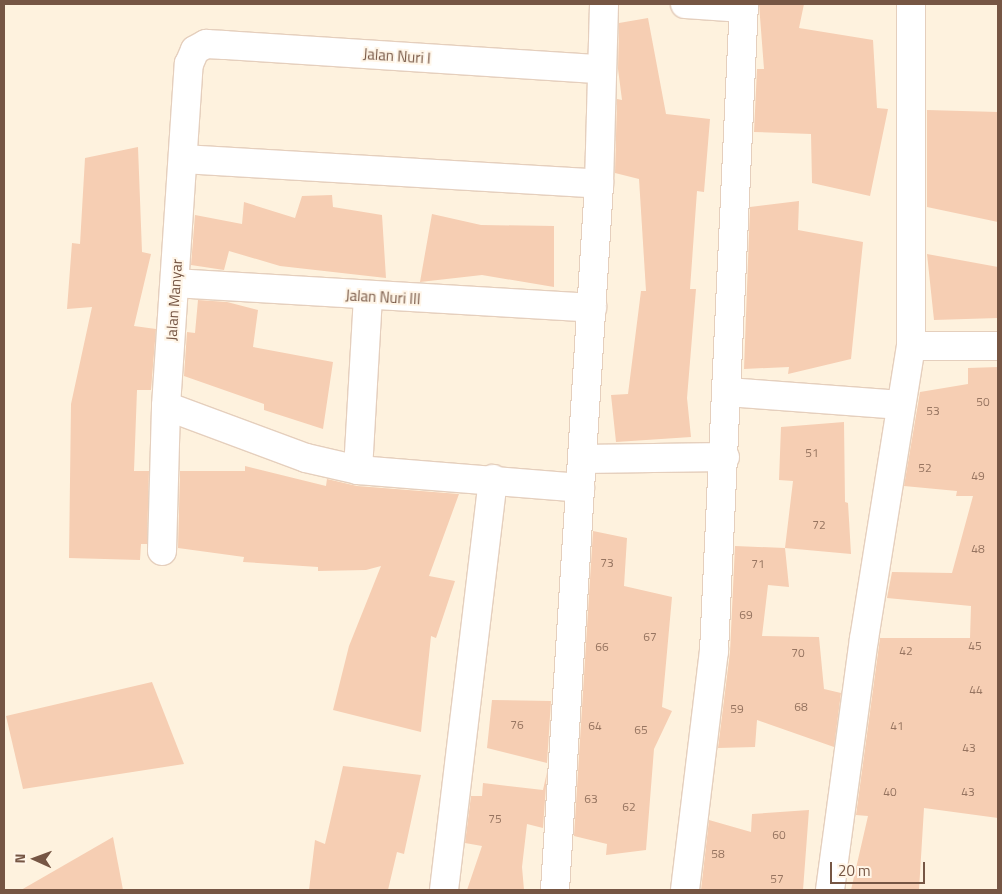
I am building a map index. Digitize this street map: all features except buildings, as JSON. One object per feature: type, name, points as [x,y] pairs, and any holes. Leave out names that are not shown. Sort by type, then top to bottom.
[{"type":"street","points":[[556,890],[599,184],[604,4]]},
{"type":"street","points":[[685,4],[744,6],[725,457],[714,651],[685,890]]},
{"type":"street","points":[[830,890],[864,639],[911,346],[911,4]]},
{"type":"street","name":"Jalan Nuri I","points":[[195,50],[206,44],[602,68]]},
{"type":"street","name":"Jalan Manyar","points":[[162,551],[166,406],[189,64],[195,50]]},
{"type":"street","points":[[184,160],[599,184]]},
{"type":"street","name":"Jalan Nuri III","points":[[175,282],[368,296],[592,308]]},
{"type":"street","points":[[358,470],[368,296]]},
{"type":"street","points":[[911,346],[998,346]]},
{"type":"street","points":[[728,392],[902,405]]},
{"type":"street","points":[[166,406],[306,458],[358,470],[493,479],[580,488]]},
{"type":"street","points":[[582,459],[725,457]]},
{"type":"street","points":[[444,890],[493,479]]}]
